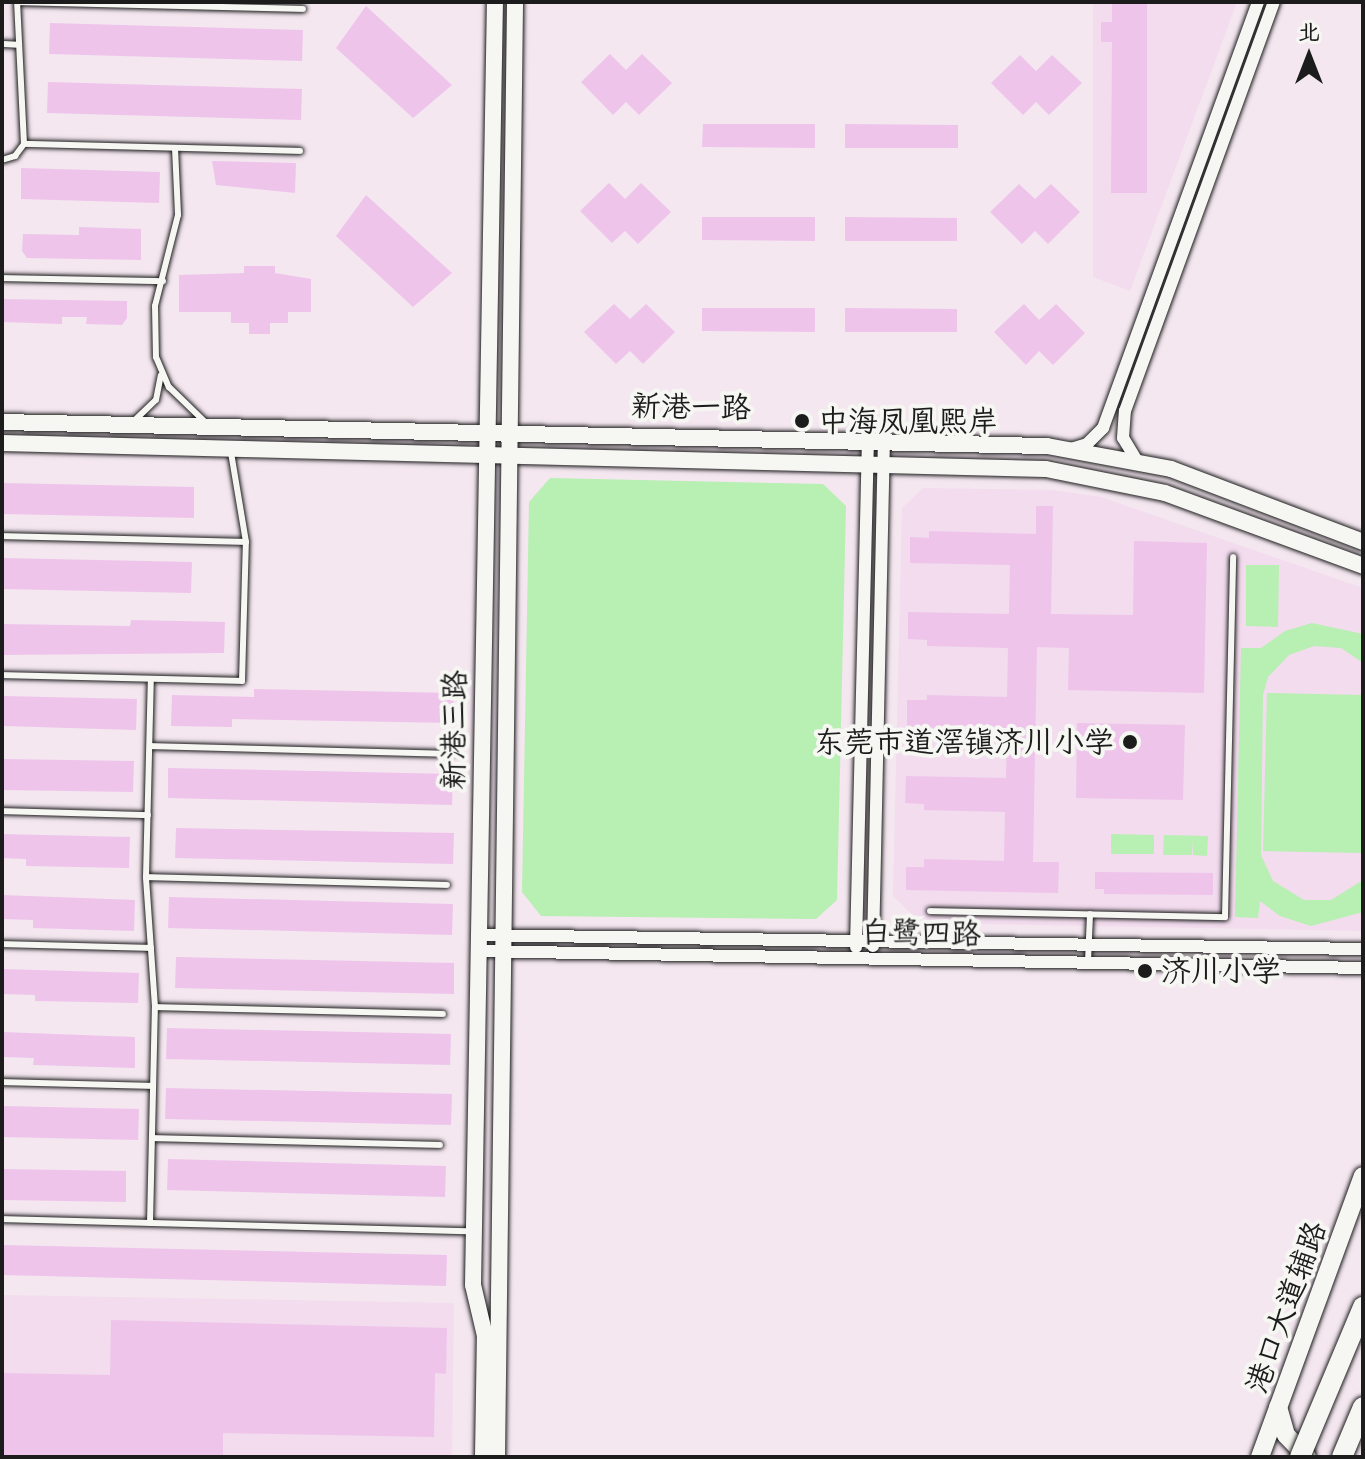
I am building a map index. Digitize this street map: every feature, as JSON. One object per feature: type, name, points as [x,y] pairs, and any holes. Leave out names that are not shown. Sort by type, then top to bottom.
[{"type":"main road","name":"港口大道辅路","points":[[1260,1457],[1363,1176]]},
{"type":"main road","points":[[1300,1457],[1363,1307]]},
{"type":"main road","points":[[1278,1407],[1286,1435],[1307,1457]]},
{"type":"main road","points":[[1342,1457],[1363,1407]]},
{"type":"street","name":"新港三路","points":[[483,1457],[485,1336],[473,1296],[495,2]]},
{"type":"street","name":"新港三路","points":[[497,1457],[500,943],[515,2]]},
{"type":"street","points":[[1071,449],[1087,444],[1103,428],[1258,2]]},
{"type":"street","points":[[1137,461],[1123,438],[1125,411],[1274,2]]},
{"type":"street","name":"新港一路","points":[[2,422],[876,439],[1071,449],[1137,461],[1221,487],[1363,542]]},
{"type":"street","points":[[856,957],[876,439]]},
{"type":"street","name":"新港一路","points":[[2,443],[1007,466],[1100,477],[1165,493],[1363,566]]},
{"type":"street","points":[[873,958],[875,463]]},
{"type":"street","name":"白鹭四路","points":[[478,943],[873,942],[1363,949]]},
{"type":"street","name":"白鹭四路","points":[[500,943],[873,958],[1363,968]]},
{"type":"lane","points":[[2,160],[15,156],[24,144],[17,2],[303,9]]},
{"type":"lane","points":[[2,44],[19,45]]},
{"type":"lane","points":[[24,144],[300,151]]},
{"type":"lane","points":[[127,424],[156,400],[161,375],[153,331],[178,215],[175,148]]},
{"type":"lane","points":[[2,278],[163,281]]},
{"type":"lane","points":[[161,375],[210,426]]},
{"type":"lane","points":[[2,675],[242,681],[246,542],[231,449]]},
{"type":"lane","points":[[2,536],[246,542]]},
{"type":"lane","points":[[930,911],[1225,917],[1233,557]]},
{"type":"lane","points":[[150,1223],[155,1007],[146,877],[151,679]]},
{"type":"lane","points":[[150,746],[451,754]]},
{"type":"lane","points":[[2,811],[148,815]]},
{"type":"lane","points":[[146,877],[447,885]]},
{"type":"lane","points":[[1088,962],[1090,914]]},
{"type":"lane","points":[[2,944],[151,948]]},
{"type":"lane","points":[[155,1007],[443,1014]]},
{"type":"lane","points":[[2,1082],[153,1086]]},
{"type":"lane","points":[[152,1138],[440,1145]]},
{"type":"lane","points":[[2,1219],[474,1231]]},
{"type":"shaded area","points":[[1093,2],[1237,2],[1130,291],[1093,277]]},
{"type":"shaded area","name":"东莞市道滘镇济川小学","points":[[923,488],[1053,490],[1101,497],[1363,588],[1363,931],[921,923],[893,896],[902,508]]},
{"type":"shaded area","points":[[2,1295],[454,1303],[452,1457],[2,1457]]},
{"type":"green space","points":[[550,478],[823,484],[846,506],[837,900],[816,919],[541,916],[522,892],[529,502]]},
{"type":"green space","points":[[1246,565],[1279,565],[1278,627],[1246,626]]},
{"type":"green space","points":[[1312,623],[1363,634],[1363,663],[1341,648],[1314,646],[1289,655],[1268,677],[1263,695],[1261,855],[1273,881],[1304,900],[1331,900],[1363,880],[1363,912],[1311,926],[1280,916],[1260,901],[1258,918],[1235,917],[1241,648],[1261,648],[1285,631]]},
{"type":"green space","points":[[1267,693],[1363,695],[1363,853],[1263,851]]},
{"type":"green space","points":[[1111,834],[1154,835],[1154,854],[1111,854]]},
{"type":"green space","points":[[1164,835],[1208,836],[1207,856],[1193,855],[1193,839],[1192,855],[1163,855]]},
{"type":"building","points":[[1112,2],[1147,2],[1147,193],[1111,193],[1112,42],[1101,42],[1101,22],[1112,22]]},
{"type":"building","points":[[366,6],[452,85],[413,118],[336,48]]},
{"type":"building","points":[[50,23],[303,30],[302,61],[49,54]]},
{"type":"building","points":[[610,54],[626,70],[642,54],[672,83],[639,115],[626,102],[613,115],[581,82]]},
{"type":"building","points":[[1020,55],[1036,71],[1052,55],[1082,83],[1049,115],[1036,102],[1023,115],[991,83]]},
{"type":"building","points":[[48,82],[302,89],[301,120],[47,113]]},
{"type":"building","points":[[703,124],[815,124],[815,148],[702,147]]},
{"type":"building","points":[[845,124],[958,125],[958,148],[845,148]]},
{"type":"building","points":[[212,161],[296,163],[295,193],[216,185]]},
{"type":"building","points":[[21,168],[160,172],[159,203],[21,199]]},
{"type":"building","points":[[609,183],[625,199],[641,183],[671,212],[638,244],[625,231],[612,243],[580,211]]},
{"type":"building","points":[[1019,184],[1035,199],[1051,184],[1080,212],[1048,244],[1035,231],[1022,244],[990,212]]},
{"type":"building","points":[[366,195],[452,273],[413,307],[336,236]]},
{"type":"building","points":[[702,217],[815,217],[815,241],[702,240]]},
{"type":"building","points":[[845,217],[957,218],[957,241],[845,241]]},
{"type":"building","points":[[79,227],[141,229],[141,260],[27,258],[22,251],[23,234],[79,235]]},
{"type":"building","points":[[244,266],[275,266],[275,273],[311,279],[311,312],[288,312],[288,323],[270,323],[270,334],[249,334],[249,323],[231,323],[231,312],[179,312],[179,275],[244,273]]},
{"type":"building","points":[[2,299],[127,301],[127,318],[122,325],[86,324],[87,317],[62,317],[62,324],[2,322]]},
{"type":"building","points":[[614,304],[630,319],[646,304],[675,332],[643,364],[630,351],[616,364],[584,332]]},
{"type":"building","points":[[1024,304],[1039,320],[1056,304],[1085,333],[1053,365],[1039,351],[1026,365],[994,332]]},
{"type":"building","points":[[702,308],[815,308],[815,332],[702,331]]},
{"type":"building","points":[[845,308],[957,309],[957,332],[845,332]]},
{"type":"building","points":[[2,483],[194,487],[194,518],[2,514]]},
{"type":"building","points":[[1036,506],[1053,506],[1051,614],[1133,615],[1134,541],[1207,543],[1204,693],[1068,690],[1069,648],[1037,647],[1033,862],[1059,862],[1058,893],[906,890],[906,867],[924,867],[924,859],[1004,861],[1005,812],[924,810],[924,804],[905,803],[906,776],[1006,778],[1007,730],[907,727],[907,700],[927,700],[927,695],[1007,697],[1008,648],[927,646],[927,640],[908,639],[908,612],[1009,614],[1010,565],[910,563],[910,537],[929,538],[929,531],[1036,534]]},
{"type":"building","points":[[2,558],[192,562],[191,593],[2,589]]},
{"type":"building","points":[[131,620],[225,622],[224,653],[2,655],[2,624],[130,626]]},
{"type":"building","points":[[254,689],[454,693],[453,723],[232,719],[232,727],[171,726],[172,695],[254,697]]},
{"type":"building","points":[[2,696],[137,699],[136,730],[2,726]]},
{"type":"building","points":[[1077,723],[1185,725],[1183,800],[1076,798]]},
{"type":"building","points":[[2,759],[134,761],[133,792],[2,790]]},
{"type":"building","points":[[168,768],[453,774],[452,805],[168,798]]},
{"type":"building","points":[[176,828],[454,833],[453,864],[175,858]]},
{"type":"building","points":[[2,834],[130,837],[129,868],[26,866],[26,859],[2,858]]},
{"type":"building","points":[[1095,872],[1213,873],[1213,895],[1104,894],[1104,889],[1095,889]]},
{"type":"building","points":[[2,895],[135,900],[134,931],[33,928],[33,920],[2,919]]},
{"type":"building","points":[[169,897],[453,904],[452,935],[168,928]]},
{"type":"building","points":[[176,957],[454,963],[454,994],[175,988]]},
{"type":"building","points":[[2,969],[139,973],[138,1003],[35,1001],[35,995],[2,994]]},
{"type":"building","points":[[167,1028],[451,1034],[450,1065],[166,1059]]},
{"type":"building","points":[[2,1032],[135,1037],[135,1068],[33,1065],[34,1058],[2,1057]]},
{"type":"building","points":[[166,1088],[452,1094],[451,1125],[165,1119]]},
{"type":"building","points":[[2,1106],[139,1109],[138,1140],[2,1137]]},
{"type":"building","points":[[168,1159],[446,1166],[445,1197],[167,1190]]},
{"type":"building","points":[[2,1169],[126,1171],[126,1202],[2,1200]]},
{"type":"building","points":[[2,1245],[447,1255],[446,1286],[2,1275]]},
{"type":"building","points":[[111,1320],[447,1328],[446,1374],[435,1373],[434,1437],[223,1433],[223,1457],[2,1457],[2,1373],[110,1375]]},
{"type":"place","name":"中海凤凰熙岸","points":[[802,421]]},
{"type":"place","name":"东莞市道滘镇济川小学","points":[[1130,742]]},
{"type":"place","name":"济川小学","points":[[1145,971]]}]
